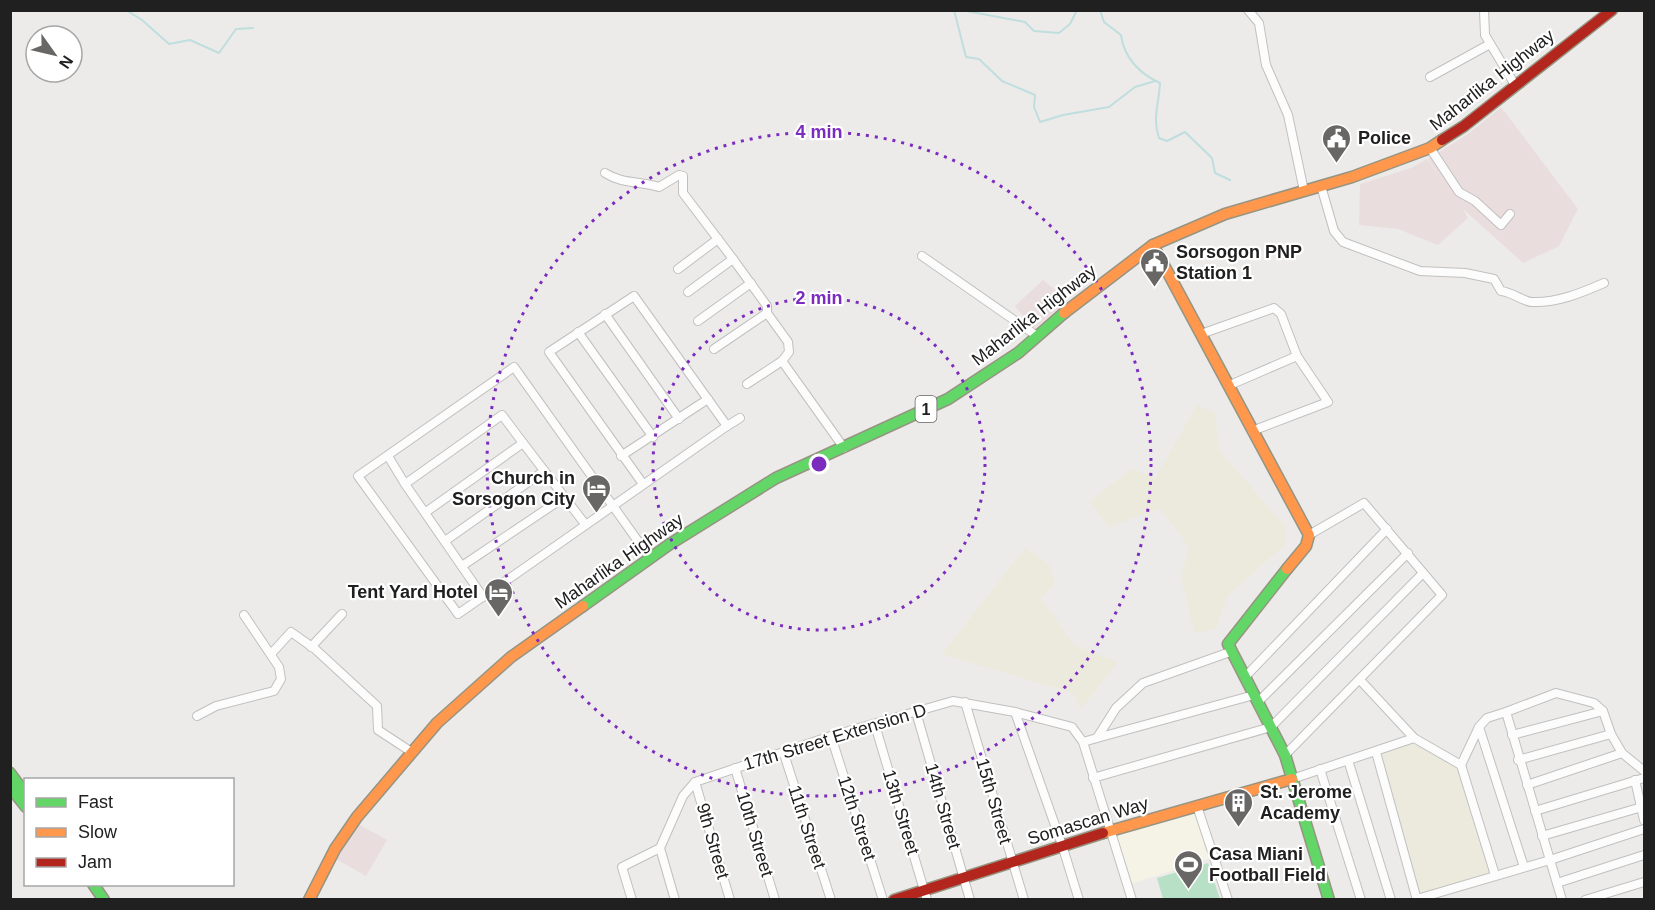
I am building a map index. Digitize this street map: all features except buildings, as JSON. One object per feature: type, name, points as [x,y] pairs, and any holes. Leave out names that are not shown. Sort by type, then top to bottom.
[{"type":"main road","name":"Maharlika Highway","points":[[309,900],[335,849],[374,795],[410,751],[437,723],[511,657],[650,558],[776,478],[948,399],[1018,353],[1086,294],[1153,245],[1225,214],[1321,186],[1430,148],[1464,126],[1612,10]]},
{"type":"main road","points":[[1153,245],[1309,535],[1306,546],[1228,644],[1230,652],[1285,755],[1329,900]]},
{"type":"main road","points":[[10,773],[24,790]]},
{"type":"main road","name":"Somascan Way","points":[[894,900],[926,895],[964,878],[1062,845],[1292,779]]},
{"type":"main road","points":[[10,787],[24,804]]},
{"type":"main road","points":[[83,886],[93,900]]},
{"type":"main road","points":[[94,886],[104,900]]},
{"type":"street","points":[[1248,10],[1258,23],[1266,65],[1288,115],[1304,191]]},
{"type":"street","points":[[1484,10],[1485,35],[1515,85]]},
{"type":"street","points":[[1430,77],[1490,44]]},
{"type":"street","points":[[1430,148],[1459,192],[1475,201],[1501,225],[1510,214]]},
{"type":"street","points":[[605,173],[617,181],[645,182],[659,187],[670,178],[683,176],[683,193],[751,283],[767,306],[766,313],[788,342],[789,352],[782,361],[747,384]]},
{"type":"street","points":[[1321,186],[1334,231],[1343,242],[1420,272],[1465,273],[1494,279],[1501,291],[1514,293],[1530,302],[1554,300],[1604,283]]},
{"type":"street","points":[[678,269],[718,239]]},
{"type":"street","points":[[922,256],[1037,336]]},
{"type":"street","points":[[688,292],[733,259]]},
{"type":"street","points":[[698,321],[751,283]]},
{"type":"street","points":[[643,484],[549,352],[634,296],[726,426]]},
{"type":"street","points":[[1201,334],[1274,308],[1281,314],[1297,356],[1328,402],[1252,431]]},
{"type":"street","points":[[714,349],[766,313]]},
{"type":"street","points":[[605,314],[679,419]]},
{"type":"street","points":[[578,332],[653,437]]},
{"type":"street","points":[[1230,385],[1297,356]]},
{"type":"street","points":[[782,361],[844,448]]},
{"type":"street","points":[[650,558],[613,506],[514,367],[358,476],[458,614],[585,524],[613,506],[726,426],[740,418]]},
{"type":"street","points":[[621,456],[708,399]]},
{"type":"street","points":[[405,484],[502,416],[585,524]]},
{"type":"street","points":[[426,512],[523,443]]},
{"type":"street","points":[[388,456],[483,597]]},
{"type":"street","points":[[445,541],[544,471]]},
{"type":"street","points":[[462,566],[563,498]]},
{"type":"street","points":[[1285,755],[1361,681],[1442,595],[1364,503],[1309,535]]},
{"type":"street","points":[[1245,677],[1387,529]]},
{"type":"street","points":[[1132,900],[1083,742],[1256,699],[1408,553]]},
{"type":"street","points":[[1093,778],[1271,727],[1424,573]]},
{"type":"street","points":[[311,647],[342,614]]},
{"type":"street","points":[[196,716],[216,706],[273,691],[281,679],[279,667],[244,615]]},
{"type":"street","points":[[270,654],[291,632],[377,706],[378,730],[410,751]]},
{"type":"street","points":[[1098,738],[1116,708],[1143,683],[1230,652]]},
{"type":"street","points":[[1361,681],[1414,738],[1461,765]]},
{"type":"street","points":[[1495,875],[1461,765],[1479,727],[1487,718],[1557,693],[1594,703],[1603,711],[1611,734],[1622,753],[1644,771]]},
{"type":"street","name":"17th Street Extension D","points":[[695,782],[784,754],[831,736],[953,702],[965,702],[1015,712],[1072,727],[1083,742]]},
{"type":"street","name":"15th Street","points":[[965,702],[1024,900]]},
{"type":"street","points":[[1512,735],[1603,711]]},
{"type":"street","name":"14th Street","points":[[916,712],[970,900]]},
{"type":"street","points":[[1015,712],[1079,900]]},
{"type":"street","points":[[1506,712],[1518,760],[1562,900]]},
{"type":"street","name":"13th Street","points":[[875,725],[926,895]]},
{"type":"street","points":[[1479,727],[1524,867]]},
{"type":"street","points":[[1518,760],[1611,734]]},
{"type":"street","name":"12th Street","points":[[831,736],[883,900]]},
{"type":"street","points":[[1292,779],[1414,738]]},
{"type":"street","points":[[1376,752],[1417,899],[1550,860],[1644,829]]},
{"type":"street","points":[[1527,785],[1622,753]]},
{"type":"street","name":"11th Street","points":[[784,754],[831,900]]},
{"type":"street","points":[[1348,760],[1391,900]]},
{"type":"street","name":"10th Street","points":[[735,768],[775,900]]},
{"type":"street","points":[[1320,769],[1361,900]]},
{"type":"street","points":[[1535,811],[1644,778]]},
{"type":"street","points":[[1635,780],[1644,820]]},
{"type":"street","points":[[632,900],[622,867],[660,848],[683,796],[695,782]]},
{"type":"street","name":"9th Street","points":[[695,782],[730,900]]},
{"type":"street","points":[[1197,806],[1228,900]]},
{"type":"street","points":[[1542,836],[1642,807]]},
{"type":"street","points":[[660,848],[675,900]]},
{"type":"street","points":[[1557,883],[1644,855]]},
{"type":"street","points":[[1585,900],[1644,882]]},
{"type":"shaded area","points":[[1501,107],[1578,209],[1559,246],[1523,263],[1463,209],[1468,218],[1438,245],[1398,229],[1359,225],[1360,184],[1411,168],[1427,159],[1446,185],[1428,159],[1468,134]]},
{"type":"shaded area","points":[[1043,280],[1068,301],[1034,329],[1015,306]]},
{"type":"shaded area","points":[[1197,405],[1215,413],[1219,450],[1286,527],[1286,544],[1228,595],[1216,629],[1194,633],[1181,578],[1189,547],[1160,509],[1108,527],[1090,501],[1132,469],[1155,478]]},
{"type":"shaded area","points":[[1025,548],[1049,564],[1055,583],[1041,598],[1074,645],[1118,662],[1081,709],[1073,693],[942,654]]},
{"type":"shaded area","points":[[1414,740],[1459,766],[1492,872],[1419,896],[1380,754]]},
{"type":"shaded area","points":[[1195,812],[1211,858],[1131,884],[1116,839],[1119,833]]},
{"type":"shaded area","points":[[356,823],[387,840],[366,876],[336,859]]},
{"type":"green space","name":"Casa Miani Football Field","points":[[1208,863],[1220,899],[1163,899],[1157,878]]},
{"type":"waterway","points":[[126,10],[142,20],[169,44],[190,40],[219,53],[236,29],[253,28]]},
{"type":"waterway","points":[[954,10],[966,57],[979,59],[1002,81],[1035,95],[1034,107],[1040,122],[1063,115],[1109,107],[1135,87],[1155,81]]},
{"type":"waterway","points":[[961,10],[1025,22],[1034,31],[1059,33],[1070,24],[1077,10]]},
{"type":"waterway","points":[[1100,10],[1104,22],[1121,35],[1129,58],[1146,75],[1160,83],[1156,117],[1159,138],[1167,141],[1185,132],[1212,158],[1215,173],[1230,180]]},
{"type":"traffic: fast","points":[[583,606],[670,544],[776,478],[948,399],[1018,353],[1064,313]]},
{"type":"traffic: fast","points":[[1287,569],[1228,644],[1285,755],[1329,900]]},
{"type":"traffic: fast","points":[[10,773],[24,792]]},
{"type":"traffic: fast","points":[[10,787],[24,804]]},
{"type":"traffic: fast","points":[[94,886],[104,900]]},
{"type":"traffic: slow","points":[[1064,313],[1153,245],[1225,214],[1352,177],[1430,148],[1442,140]]},
{"type":"traffic: slow","points":[[1153,245],[1309,535],[1306,546],[1287,569]]},
{"type":"traffic: slow","points":[[309,900],[335,849],[357,817],[437,723],[511,657],[583,606]]},
{"type":"traffic: slow","points":[[1103,833],[1292,779]]},
{"type":"traffic: jam","points":[[1442,140],[1464,126],[1612,10]]},
{"type":"traffic: jam","points":[[894,900],[1103,833]]},
{"type":"place","name":"Police","points":[[1337,164]]},
{"type":"place","name":"Sorsogon PNP Station 1","points":[[1155,288]]},
{"type":"place","name":"Church in Sorsogon City","points":[[596,514]]},
{"type":"place","name":"Tent Yard Hotel","points":[[499,618]]},
{"type":"place","name":"St. Jerome Academy","points":[[1239,828]]},
{"type":"place","name":"Casa Miani Football Field","points":[[1188,890]]}]
